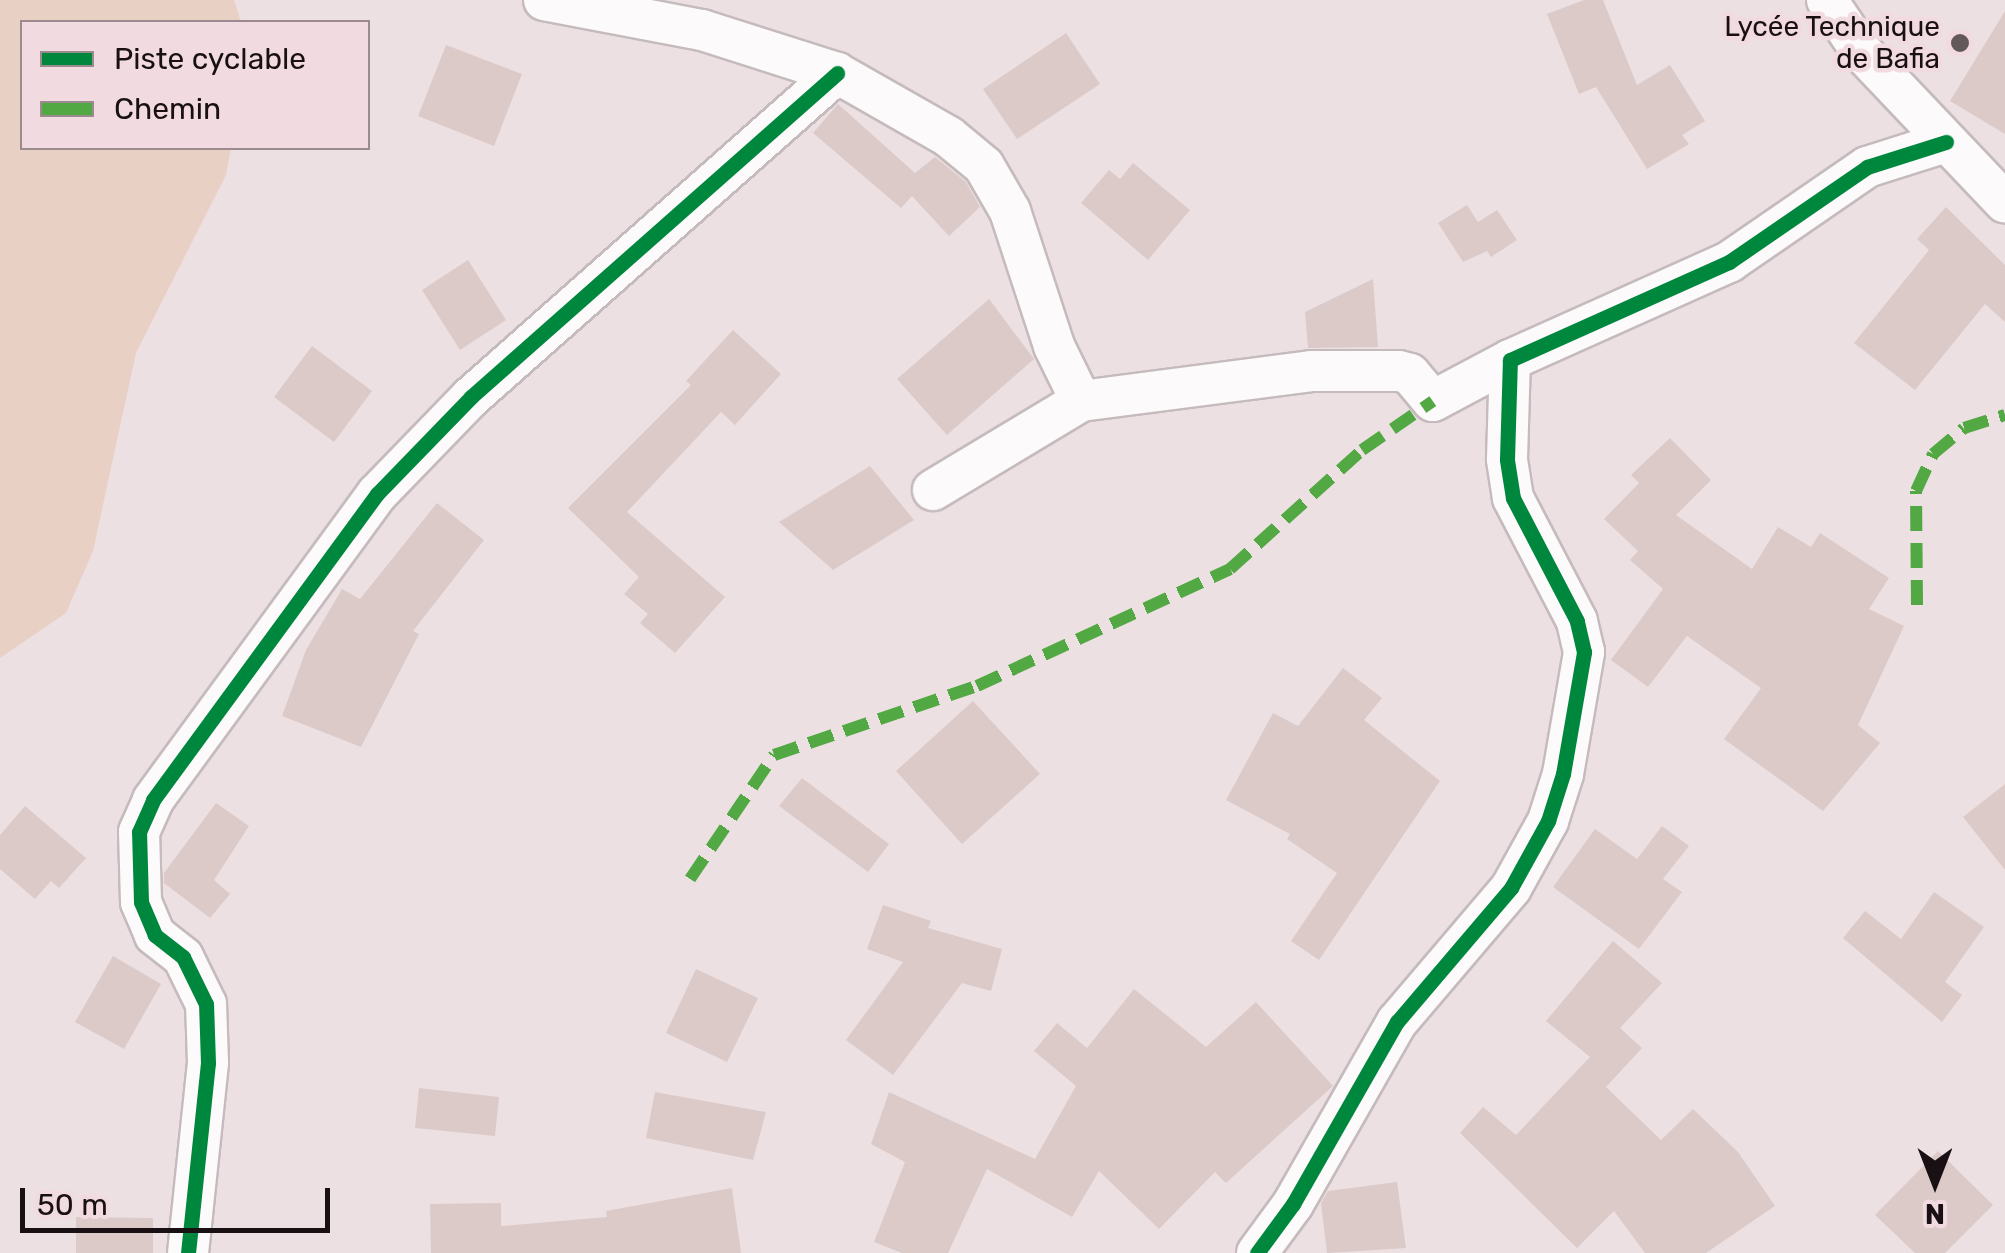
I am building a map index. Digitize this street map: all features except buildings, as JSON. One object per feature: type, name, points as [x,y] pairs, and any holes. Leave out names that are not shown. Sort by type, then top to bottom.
[{"type":"street","points":[[544,0],[702,30],[837,73],[892,100],[984,166],[1010,211],[1054,346],[1081,401]]},
{"type":"street","points":[[1826,0],[1861,51],[2005,204]]},
{"type":"street","points":[[188,1253],[208,1063],[206,1004],[183,957],[155,935],[141,902],[139,832],[152,800],[377,494],[471,397],[837,73]]},
{"type":"street","points":[[933,490],[1081,401],[1310,371],[1399,371],[1410,374],[1433,401],[1510,360],[1728,262],[1867,167],[1946,142]]},
{"type":"street","points":[[1257,1253],[1293,1204],[1398,1022],[1511,888],[1548,822],[1563,774],[1584,652],[1578,622],[1513,498],[1507,459],[1510,360]]},
{"type":"shaded area","points":[[0,0],[234,0],[240,20],[20,20],[20,150],[231,150],[226,175],[136,353],[93,551],[66,613],[0,658]]},
{"type":"marked path","points":[[690,879],[774,755],[977,686],[1230,569],[1362,450],[1433,401]]},
{"type":"marked path","points":[[1917,605],[1916,491],[1933,454],[1964,428],[2005,415]]},
{"type":"cycle path","points":[[188,1253],[208,1063],[206,1004],[183,957],[155,935],[141,902],[139,832],[153,800],[377,494],[471,397],[837,73]]},
{"type":"cycle path","points":[[1257,1253],[1293,1204],[1397,1022],[1511,888],[1548,821],[1563,774],[1584,652],[1577,621],[1513,498],[1507,459],[1510,360],[1729,262],[1867,167],[1946,142]]},
{"type":"place","name":"Lycée Technique de Bafia","points":[[1960,43]]}]
